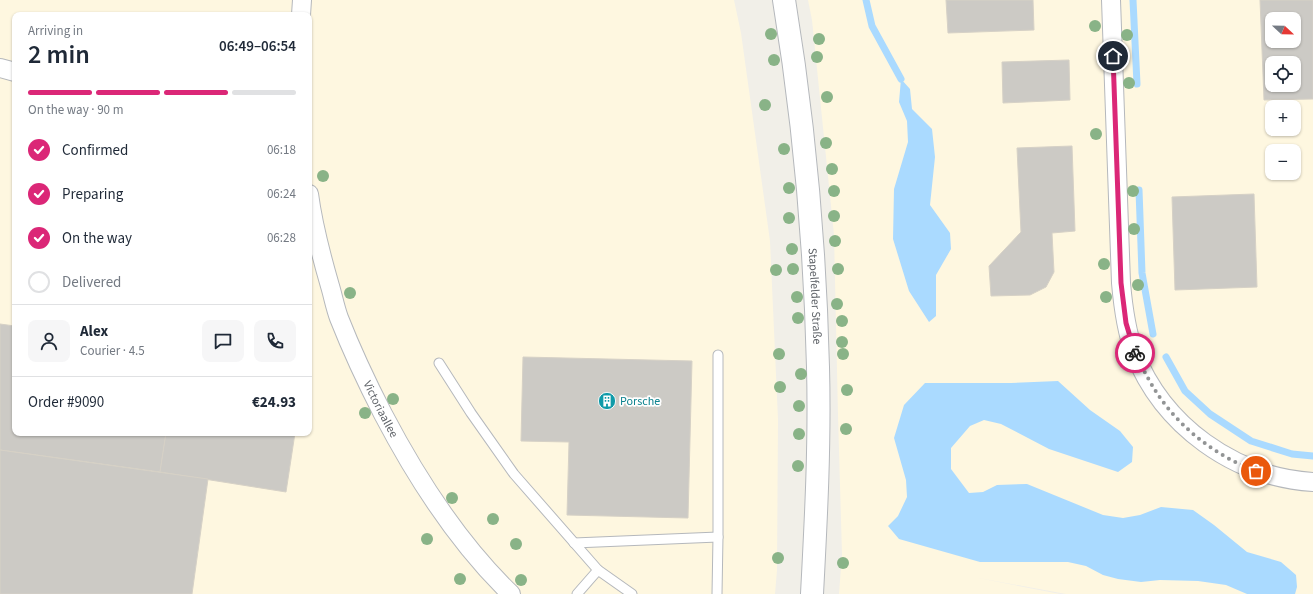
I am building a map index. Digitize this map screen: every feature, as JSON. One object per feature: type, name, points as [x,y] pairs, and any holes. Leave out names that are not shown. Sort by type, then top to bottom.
[{"type":"street","points":[[301,12],[302,0]]},
{"type":"street","name":"Stapelfelder Straße","points":[[784,0],[794,57],[805,151],[816,305],[818,368],[817,465],[812,594]]},
{"type":"street","points":[[1111,0],[1121,283],[1126,323],[1135,353],[1151,385],[1161,400],[1192,434],[1230,459],[1264,474],[1282,479],[1313,482]]},
{"type":"street","points":[[0,68],[12,71]]},
{"type":"street","name":"Victoriaallee","points":[[312,216],[321,256],[339,316],[362,372],[396,438],[427,491],[462,540],[499,583],[511,594]]},
{"type":"lane","points":[[717,594],[718,355]]},
{"type":"lane","points":[[439,363],[471,413],[514,474],[598,570],[632,594]]},
{"type":"lane","points":[[574,543],[718,538]]},
{"type":"lane","points":[[577,594],[598,570]]},
{"type":"shaded area","points":[[0,0],[734,0],[741,33],[770,241],[778,419],[777,570],[775,594],[0,594]]},
{"type":"shaded area","points":[[808,0],[1313,0],[1313,594],[1066,594],[973,577],[1060,594],[839,594],[842,554],[834,235],[812,20]]},
{"type":"water","points":[[901,79],[910,89],[912,109],[932,129],[935,157],[930,205],[950,233],[951,249],[936,275],[936,316],[929,322],[909,291],[893,239],[894,189],[908,142],[907,121],[899,102]]},
{"type":"water","points":[[1058,381],[1090,410],[1120,431],[1133,447],[1132,462],[1118,472],[1049,449],[1001,424],[984,420],[970,426],[951,448],[951,469],[969,493],[983,492],[997,485],[1027,484],[1103,515],[1123,518],[1140,515],[1161,507],[1193,510],[1247,552],[1281,562],[1296,575],[1297,587],[1295,594],[1247,594],[1226,585],[1198,581],[1160,580],[1141,582],[1118,579],[1103,575],[1086,566],[1068,562],[980,562],[899,539],[888,526],[898,516],[907,497],[906,480],[894,438],[904,405],[925,383],[1011,383]]},
{"type":"building","points":[[946,0],[1033,0],[1034,30],[948,33]]},
{"type":"building","points":[[1260,0],[1313,0],[1313,99],[1264,100]]},
{"type":"building","points":[[1069,60],[1070,100],[1003,103],[1002,62]]},
{"type":"building","points":[[1072,146],[1075,231],[1052,233],[1054,272],[1046,287],[1030,295],[991,296],[989,266],[1021,232],[1017,148]]},
{"type":"building","points":[[1254,194],[1257,287],[1175,290],[1172,197]]},
{"type":"building","points":[[0,324],[12,326],[12,436],[166,436],[160,472],[0,450]]},
{"type":"building","name":"Porsche","points":[[523,357],[692,361],[688,518],[567,515],[569,442],[521,441]]},
{"type":"building","points":[[166,436],[295,436],[286,492],[160,472]]},
{"type":"building","points":[[0,450],[208,479],[192,594],[0,594]]},
{"type":"waterway","points":[[866,0],[872,26],[901,79]]},
{"type":"waterway","points":[[1133,0],[1137,84]]},
{"type":"waterway","points":[[1139,190],[1142,273],[1153,334]]},
{"type":"waterway","points":[[1166,357],[1185,391],[1210,414],[1251,441],[1292,454],[1313,456]]},
{"type":"way so far","points":[[1135,353],[1151,385],[1161,400],[1192,434],[1230,459],[1256,471]]},
{"type":"place","name":"Porsche","points":[[607,401]]},
{"type":"route","points":[[1113,56],[1121,283],[1126,323],[1135,353]]}]
